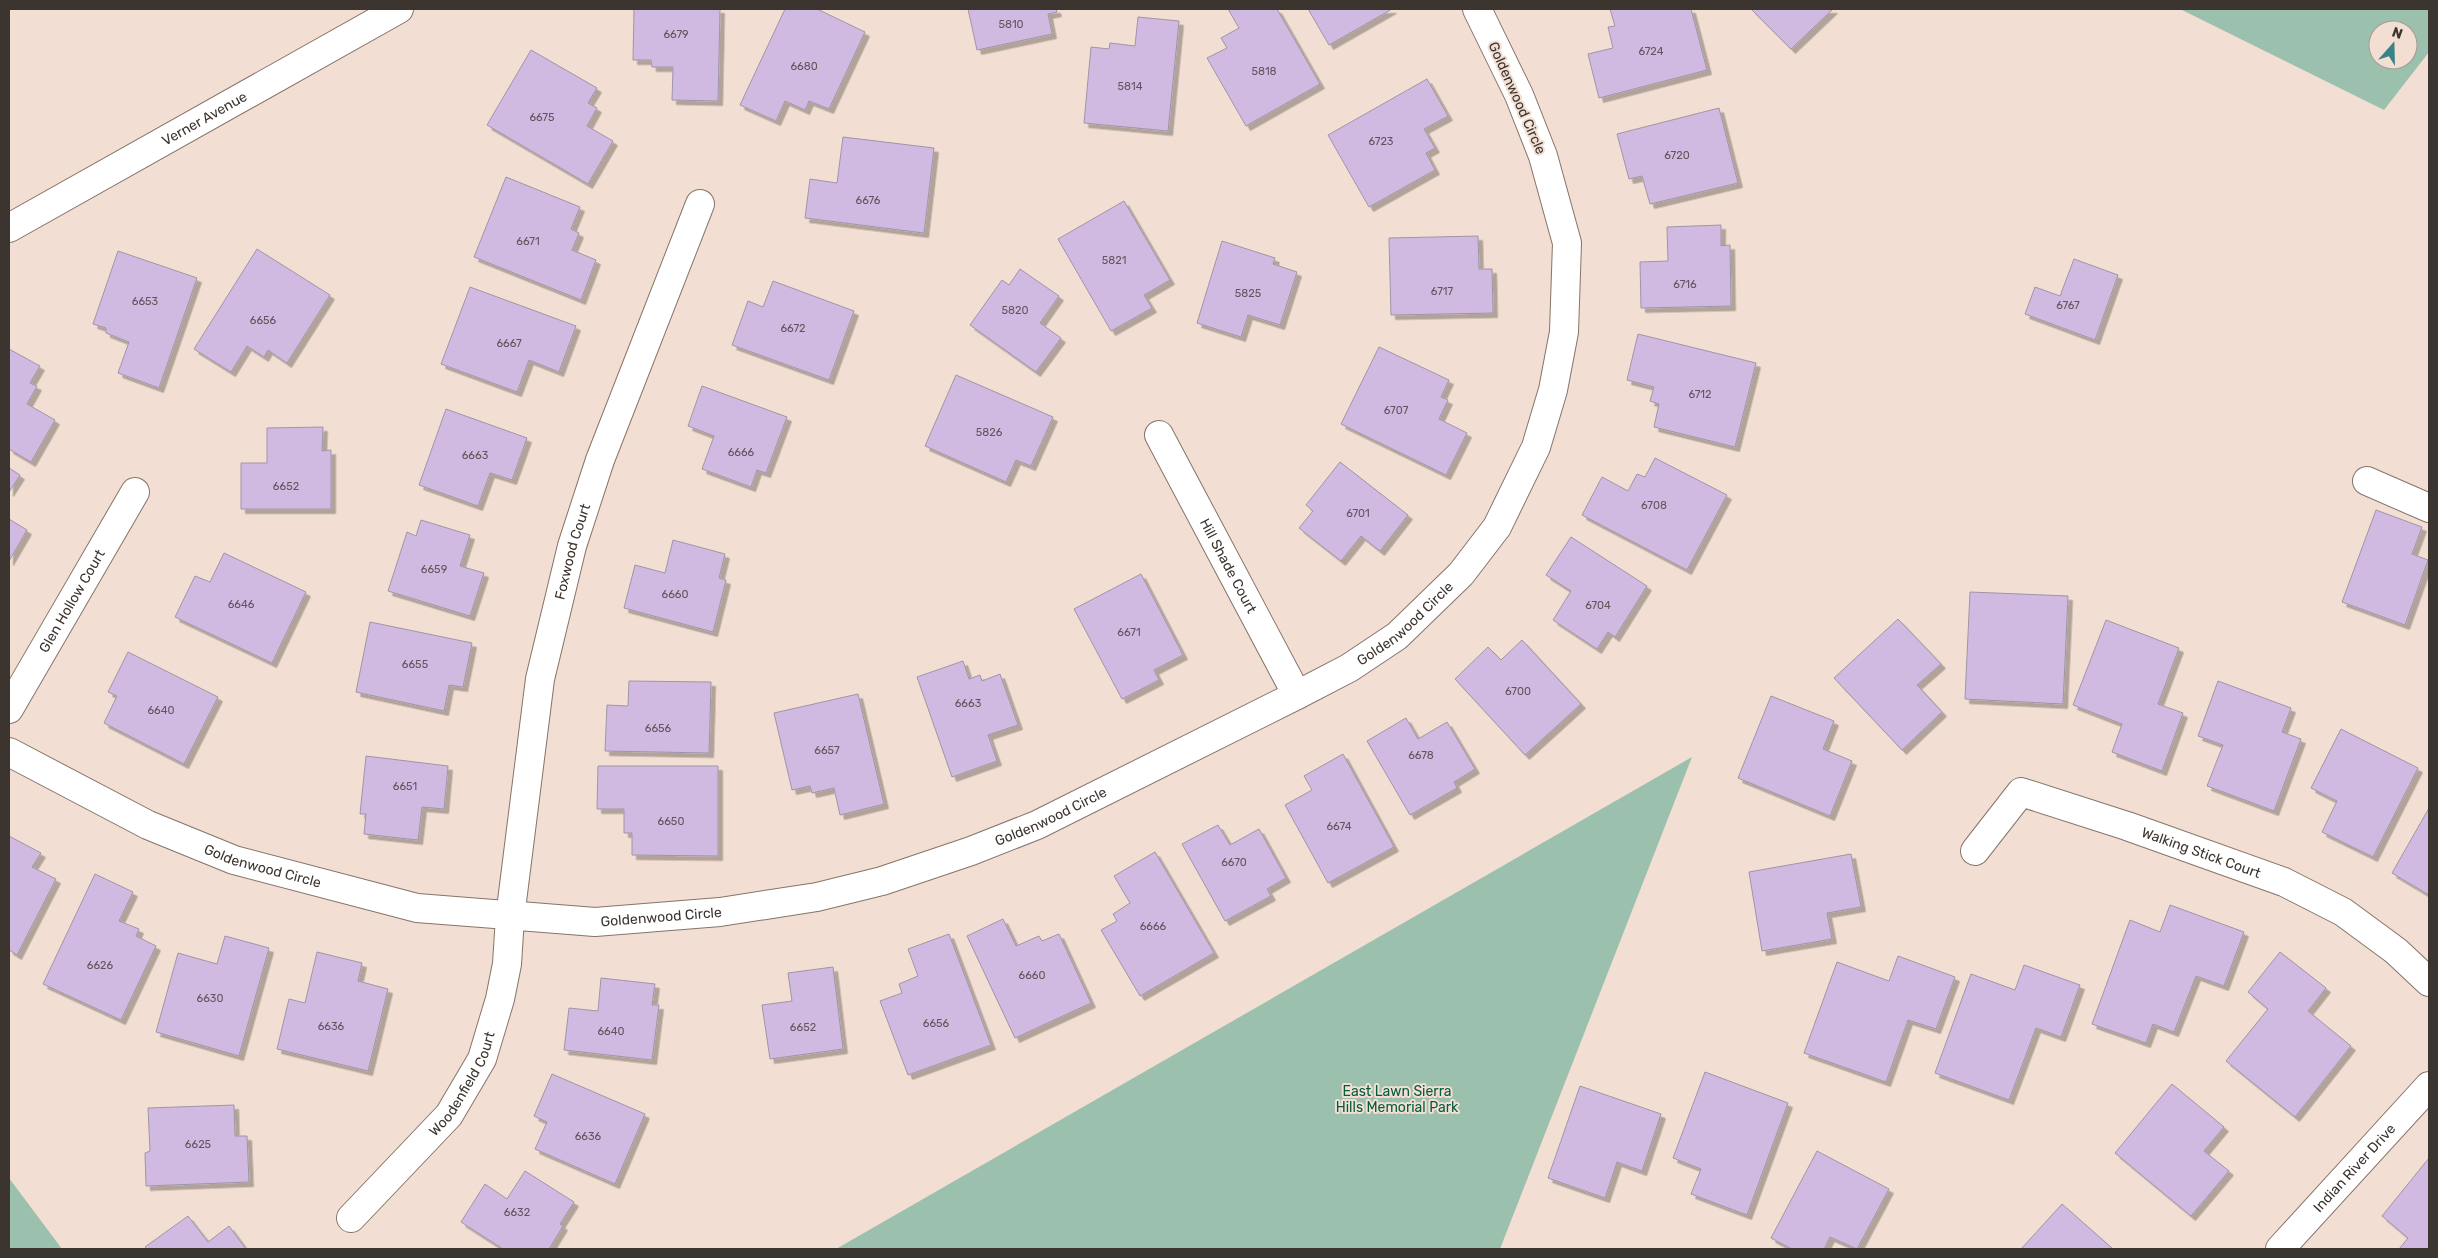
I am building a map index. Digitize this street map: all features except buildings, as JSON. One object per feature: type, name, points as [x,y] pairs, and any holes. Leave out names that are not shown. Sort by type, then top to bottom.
[{"type":"street","name":"Verner Avenue","points":[[9,228],[399,9]]},
{"type":"street","name":"Goldenwood Circle","points":[[9,752],[148,825],[234,860],[417,908],[595,922],[720,912],[817,897],[882,881],[971,851],[1036,825],[1297,695],[1349,668],[1397,636],[1461,574],[1497,527],[1536,447],[1553,390],[1564,332],[1567,243],[1543,156],[1519,95],[1476,9]]},
{"type":"street","name":"Foxwood Court","points":[[510,916],[540,679],[572,546],[600,460],[700,204]]},
{"type":"street","name":"Hill Shade Court","points":[[1159,435],[1297,695]]},
{"type":"street","points":[[2367,481],[2429,508]]},
{"type":"street","name":"Glen Hollow Court","points":[[9,709],[135,492]]},
{"type":"street","name":"Walking Stick Court","points":[[1975,851],[2022,792],[2284,882],[2343,912],[2396,951],[2429,982]]},
{"type":"street","name":"Woodenfield Court","points":[[351,1218],[449,1115],[482,1060],[500,999],[507,964],[510,916]]},
{"type":"street","name":"Indian River Drive","points":[[2282,1249],[2429,1086]]},
{"type":"green space","points":[[2180,9],[2429,9],[2429,52],[2418,66],[2418,20],[2368,20],[2368,70],[2415,70],[2384,110]]},
{"type":"green space","name":"East Lawn Sierra Hills Memorial Park","points":[[1692,757],[1500,1249],[836,1249]]},
{"type":"green space","points":[[9,1178],[62,1249],[9,1249]]}]
